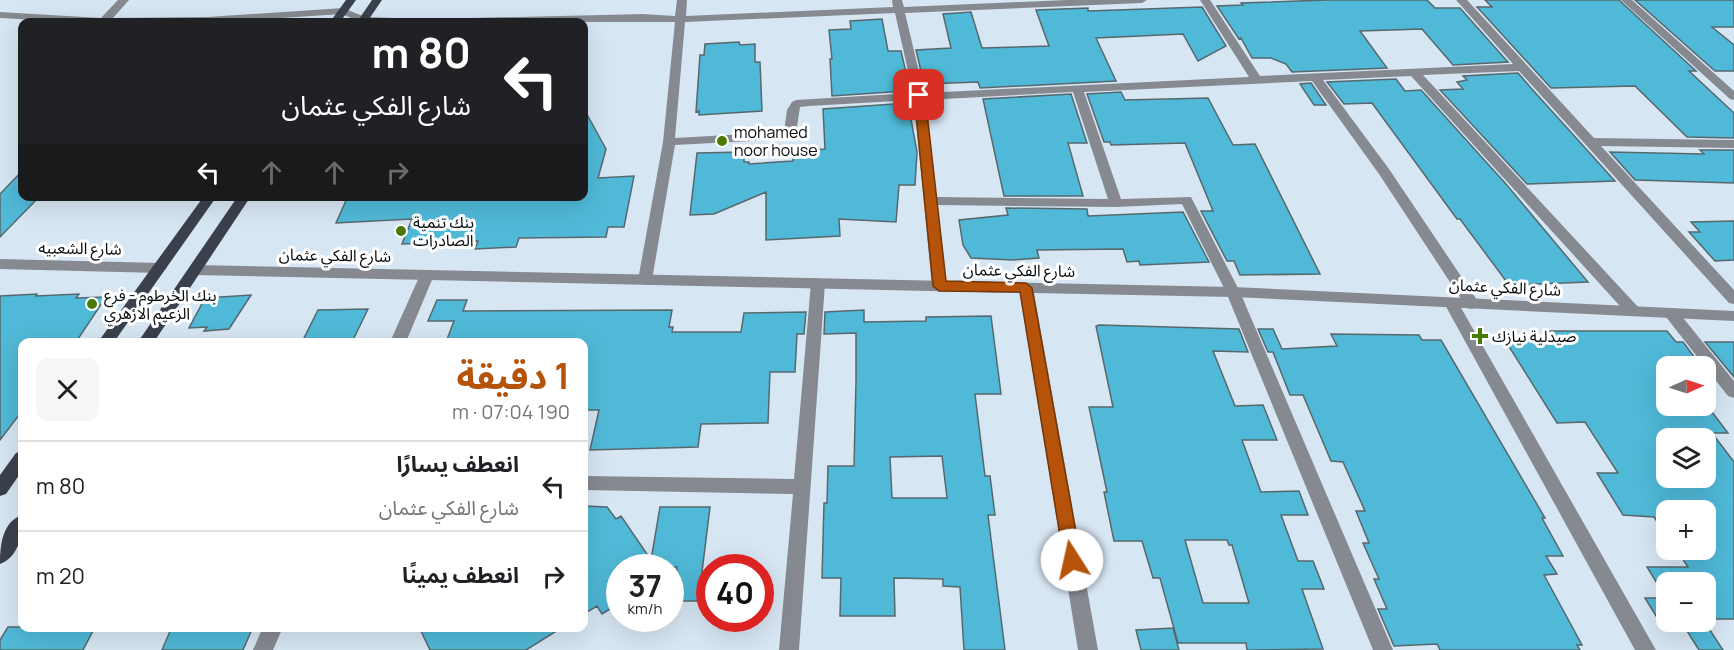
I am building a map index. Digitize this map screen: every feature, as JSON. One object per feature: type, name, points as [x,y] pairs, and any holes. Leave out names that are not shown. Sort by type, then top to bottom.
[{"type":"main road","points":[[338,18],[351,0]]},
{"type":"main road","points":[[364,18],[377,0]]},
{"type":"main road","points":[[109,338],[207,201]]},
{"type":"main road","points":[[149,338],[242,201]]},
{"type":"main road","points":[[0,489],[18,464]]},
{"type":"main road","points":[[0,555],[18,529]]},
{"type":"street","points":[[107,18],[124,0]]},
{"type":"street","points":[[645,280],[669,142],[682,0]]},
{"type":"street","points":[[588,18],[680,19],[898,5],[1142,0]]},
{"type":"street","points":[[1205,0],[1257,80]]},
{"type":"street","points":[[1461,0],[1734,299]]},
{"type":"street","points":[[1626,0],[1734,97]]},
{"type":"street","points":[[898,5],[919,95],[932,201],[939,286]]},
{"type":"street","points":[[238,18],[343,11],[356,18]]},
{"type":"street","points":[[0,15],[52,18]]},
{"type":"street","points":[[669,142],[782,136],[790,133],[796,104],[919,95],[1078,90],[1522,67]]},
{"type":"street","points":[[1415,73],[1634,312]]},
{"type":"street","points":[[1315,77],[1384,172],[1472,304]]},
{"type":"street","points":[[1078,90],[1116,203]]},
{"type":"street","points":[[1591,142],[1734,144]]},
{"type":"street","points":[[932,201],[1116,203],[1186,200],[1233,292],[1383,650]]},
{"type":"street","name":"شارع الشعبيه","points":[[0,264],[160,268]]},
{"type":"street","name":"شارع الفكي عثمان","points":[[195,270],[1233,292],[1734,316]]},
{"type":"street","points":[[400,338],[427,275]]},
{"type":"street","points":[[789,650],[818,283]]},
{"type":"street","points":[[1026,288],[1088,650]]},
{"type":"street","points":[[1451,303],[1646,650]]},
{"type":"street","points":[[1671,313],[1734,392]]},
{"type":"street","points":[[588,483],[802,487]]},
{"type":"street","points":[[263,650],[271,632]]},
{"type":"building","points":[[1327,0],[1427,0],[1435,8],[1460,8],[1508,62],[1453,65],[1422,29],[1360,31],[1387,68],[1292,72],[1286,64],[1271,58],[1252,58],[1241,38],[1239,39],[1217,6]]},
{"type":"building","points":[[1485,0],[1619,0],[1696,71],[1689,71],[1734,113],[1734,138],[1687,137],[1635,86],[1551,88],[1477,7],[1492,7]]},
{"type":"building","points":[[1635,0],[1734,0],[1734,27],[1712,27],[1734,45],[1734,71],[1715,71]]},
{"type":"building","points":[[1202,7],[1226,46],[1198,61],[1183,34],[1096,38],[1116,81],[980,88],[978,82],[924,84],[916,50],[951,48],[943,14],[971,12],[982,48],[1049,46],[1036,10],[1088,8],[1088,11]]},
{"type":"building","points":[[882,19],[888,51],[901,51],[909,85],[904,85],[905,91],[832,96],[829,30],[851,29],[850,21]]},
{"type":"building","points":[[739,42],[740,45],[755,44],[755,62],[760,62],[762,111],[699,115],[699,111],[696,112],[700,55],[704,55],[705,44]]},
{"type":"building","points":[[1518,73],[1615,181],[1527,184],[1440,90],[1463,89],[1457,82],[1467,80],[1463,76]]},
{"type":"building","points":[[1396,79],[1405,91],[1421,90],[1506,184],[1588,282],[1509,285],[1460,219],[1457,219],[1372,103],[1344,104],[1327,82]]},
{"type":"building","points":[[1311,83],[1326,105],[1314,105],[1300,84]]},
{"type":"building","points":[[1121,92],[1125,100],[1208,98],[1233,145],[1255,144],[1320,274],[1240,275],[1234,261],[1227,261],[1201,211],[1213,211],[1185,143],[1111,145],[1110,142],[1104,142],[1087,94]]},
{"type":"building","points":[[1071,94],[1087,143],[1068,143],[1083,196],[1004,196],[983,99]]},
{"type":"building","points":[[908,103],[917,152],[915,185],[899,185],[896,222],[839,219],[840,236],[766,240],[766,192],[714,214],[690,215],[697,153],[744,152],[744,162],[749,162],[749,164],[793,161],[793,150],[825,149],[823,109]]},
{"type":"building","points":[[588,116],[606,149],[598,178],[634,176],[624,227],[608,227],[606,237],[519,238],[516,247],[475,249],[478,241],[402,244],[412,219],[336,223],[346,201],[588,201]]},
{"type":"building","points":[[1700,150],[1734,150],[1734,183],[1635,180],[1610,152],[1704,154]]},
{"type":"building","points":[[18,175],[18,201],[35,201],[0,237],[0,194]]},
{"type":"building","points":[[1006,208],[1087,209],[1088,216],[1183,212],[1209,262],[1140,265],[1139,261],[1127,262],[1123,249],[1037,250],[1039,258],[1013,260],[971,258],[963,245],[959,220],[1008,215]]},
{"type":"building","points":[[1734,221],[1734,260],[1715,261],[1689,232],[1700,232],[1691,222]]},
{"type":"building","points":[[79,294],[76,298],[106,297],[79,338],[18,338],[18,416],[0,440],[0,296]]},
{"type":"building","points":[[251,295],[229,329],[204,331],[207,327],[189,328],[205,298]]},
{"type":"building","points":[[437,300],[467,300],[463,311],[672,310],[669,327],[673,327],[672,332],[741,332],[744,313],[806,312],[804,334],[797,334],[795,372],[770,372],[768,423],[701,424],[698,447],[590,450],[599,410],[588,410],[588,338],[448,338],[454,321],[428,321]]},
{"type":"building","points":[[368,309],[354,338],[304,338],[318,310]]},
{"type":"building","points":[[864,310],[864,322],[926,321],[926,317],[991,316],[1001,394],[975,394],[985,476],[990,476],[995,515],[988,515],[1005,650],[964,650],[960,587],[943,586],[943,579],[894,578],[895,616],[840,616],[841,578],[822,578],[824,503],[827,503],[828,466],[854,466],[856,333],[824,334],[825,312]],"holes":[[[942,456],[947,498],[892,498],[890,457]]]},
{"type":"building","points":[[1096,326],[1239,329],[1248,352],[1213,351],[1235,406],[1263,405],[1277,440],[1242,440],[1261,492],[1299,491],[1308,515],[1281,515],[1298,561],[1313,561],[1324,589],[1302,589],[1323,649],[1247,650],[1246,643],[1178,643],[1160,578],[1153,578],[1142,541],[1114,541],[1104,492],[1107,492],[1089,407],[1113,407]],"holes":[[[1185,540],[1227,540],[1229,545],[1232,545],[1249,603],[1203,603]]]},
{"type":"building","points":[[1258,329],[1273,329],[1282,349],[1337,346],[1331,334],[1419,335],[1422,340],[1441,340],[1545,518],[1542,518],[1563,556],[1546,556],[1557,574],[1544,575],[1582,645],[1577,645],[1580,650],[1440,650],[1437,644],[1394,646],[1378,609],[1387,609],[1374,579],[1379,579],[1363,543],[1369,543],[1356,511],[1365,511],[1343,462],[1331,461],[1303,395],[1290,395],[1273,352],[1268,352]]},
{"type":"building","points":[[1549,331],[1667,331],[1676,342],[1683,342],[1694,356],[1656,356],[1656,416],[1715,416],[1728,433],[1716,433],[1716,428],[1656,428],[1656,488],[1716,488],[1716,438],[1734,462],[1734,619],[1716,619],[1716,572],[1656,572],[1656,582],[1647,567],[1688,567],[1683,560],[1716,560],[1716,500],[1656,500],[1656,520],[1654,517],[1623,515],[1597,473],[1618,473],[1585,422],[1557,423],[1503,337],[1554,338]]},
{"type":"building","points":[[1705,342],[1734,342],[1734,377]]},
{"type":"building","points":[[588,506],[607,507],[616,519],[621,516],[647,554],[606,554],[606,612],[602,614],[597,606],[588,612]]},
{"type":"building","points":[[660,507],[710,507],[704,554],[696,554],[696,601],[684,601],[684,554],[652,554]]},
{"type":"building","points":[[1645,598],[1656,598],[1656,616]]},
{"type":"building","points":[[8,627],[18,627],[18,632],[92,632],[83,650],[0,650],[0,640]]},
{"type":"building","points":[[1173,628],[1179,650],[1141,650],[1136,630]]},
{"type":"building","points":[[170,632],[251,632],[243,650],[162,650]]},
{"type":"building","points":[[421,632],[555,632],[526,650],[430,650]]},
{"type":"building","points":[[1688,632],[1711,632],[1723,650],[1699,650]]},
{"type":"place","name":"mohamed noor house","points":[[722,141]]},
{"type":"place","name":"بنك تنمية الصادرات","points":[[401,231]]},
{"type":"place","name":"بنك الخرطوم - فرع الزعيم الازهري","points":[[92,304]]},
{"type":"place","name":"صيدلية نيازك","points":[[1480,336]]},
{"type":"route","points":[[919,95],[932,201],[939,286],[1026,288],[1072,560]]}]
